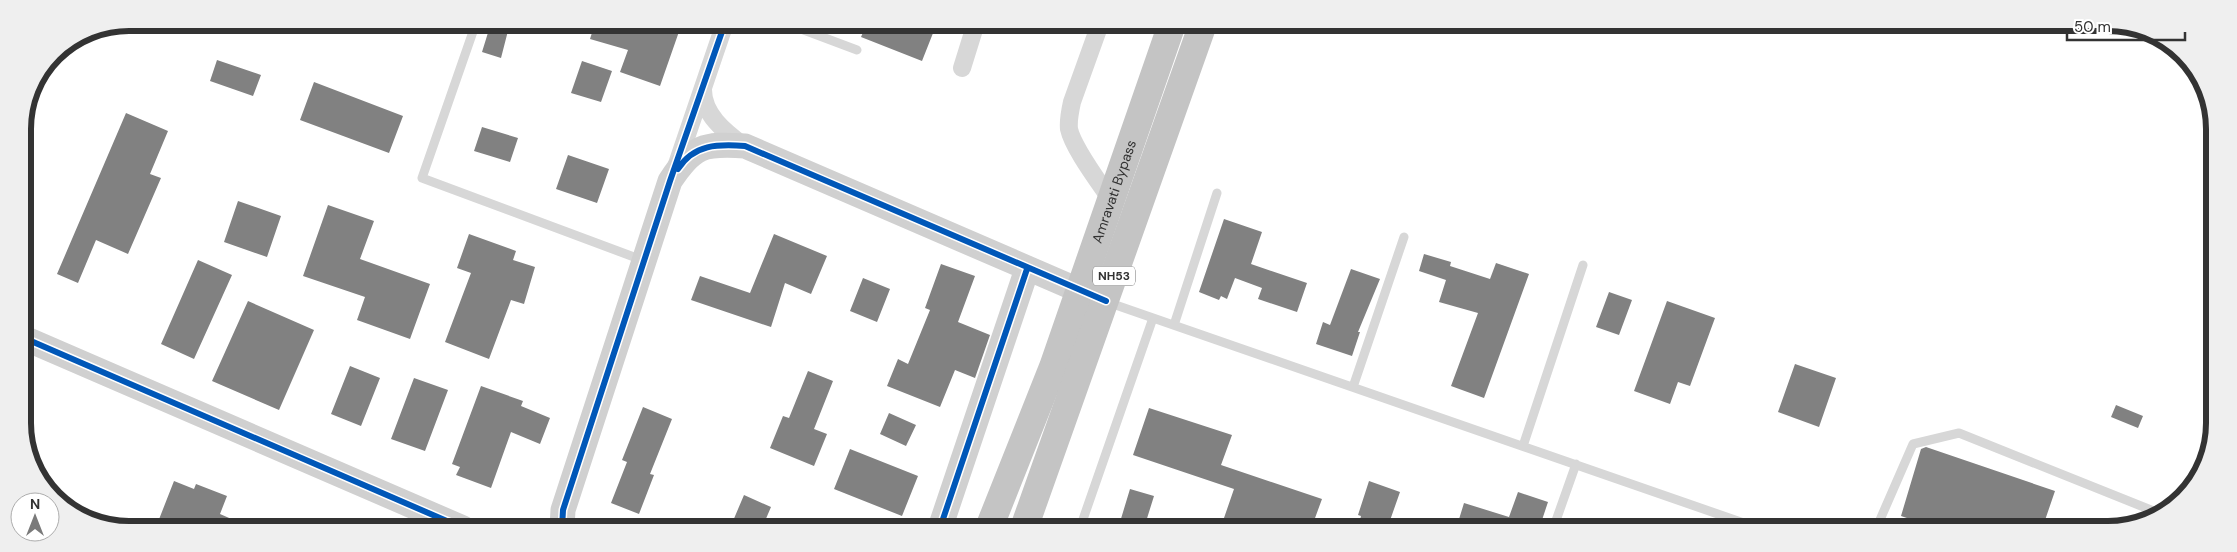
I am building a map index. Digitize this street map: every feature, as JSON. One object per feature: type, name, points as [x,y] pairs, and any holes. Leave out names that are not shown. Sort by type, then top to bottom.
[{"type":"highway","name":"Amravati Bypass","points":[[992,521],[1052,367],[1170,31]]},
{"type":"highway","name":"Amravati Bypass","points":[[1027,521],[1201,31]]},
{"type":"street","points":[[558,521],[670,181],[722,31]]},
{"type":"street","points":[[962,68],[974,31]]},
{"type":"street","points":[[1097,31],[1072,102],[1069,113],[1069,127],[1076,145],[1111,200]]},
{"type":"street","points":[[704,83],[703,95],[709,111],[724,131],[744,146],[1106,301]]},
{"type":"street","points":[[670,181],[682,163],[698,148],[719,144],[744,146]]},
{"type":"street","points":[[942,521],[1027,268]]},
{"type":"street","points":[[31,341],[447,521]]},
{"type":"lane","points":[[473,31],[422,178],[644,261]]},
{"type":"lane","points":[[806,31],[857,50]]},
{"type":"lane","points":[[1174,325],[1217,193]]},
{"type":"lane","points":[[1353,387],[1404,237]]},
{"type":"lane","points":[[1523,446],[1583,265]]},
{"type":"lane","points":[[1106,301],[1738,521]]},
{"type":"lane","points":[[1082,521],[1153,318]]},
{"type":"lane","points":[[1879,521],[1913,444],[1959,432],[2152,510]]},
{"type":"lane","points":[[1556,521],[1576,464]]},
{"type":"building","points":[[489,31],[508,31],[501,58],[482,52]]},
{"type":"building","points":[[592,31],[679,31],[660,86],[620,72],[628,50],[590,39]]},
{"type":"building","points":[[864,31],[934,31],[922,61],[861,37]]},
{"type":"building","points":[[217,60],[261,75],[253,96],[210,81]]},
{"type":"building","points":[[582,61],[612,71],[601,102],[571,93]]},
{"type":"building","points":[[314,82],[403,116],[389,153],[300,120]]},
{"type":"building","points":[[126,113],[168,131],[150,174],[161,178],[128,254],[96,240],[78,283],[57,274]]},
{"type":"building","points":[[482,127],[518,138],[510,162],[474,151]]},
{"type":"building","points":[[568,155],[609,169],[597,203],[556,189]]},
{"type":"building","points":[[238,201],[281,216],[267,257],[224,242]]},
{"type":"building","points":[[328,205],[374,221],[360,259],[430,284],[410,339],[357,320],[365,297],[303,276]]},
{"type":"building","points":[[1224,219],[1262,232],[1251,264],[1307,283],[1297,312],[1258,299],[1262,288],[1235,278],[1227,299],[1221,296],[1219,300],[1199,292]]},
{"type":"building","points":[[469,234],[516,251],[513,260],[535,267],[524,304],[511,300],[489,359],[445,342],[471,273],[457,268]]},
{"type":"building","points":[[774,234],[827,256],[811,294],[785,283],[771,327],[691,300],[700,276],[750,293]]},
{"type":"building","points":[[1424,254],[1451,262],[1450,266],[1490,279],[1496,263],[1529,274],[1484,398],[1451,386],[1478,313],[1439,302],[1446,280],[1419,271]]},
{"type":"building","points":[[198,260],[232,275],[194,359],[161,344]]},
{"type":"building","points":[[941,264],[975,276],[958,322],[990,335],[975,378],[955,370],[940,407],[887,386],[898,359],[908,364],[930,310],[925,308]]},
{"type":"building","points":[[1351,269],[1380,279],[1358,332],[1360,332],[1352,356],[1316,344],[1323,322],[1330,325]]},
{"type":"building","points":[[863,278],[890,289],[877,322],[850,311]]},
{"type":"building","points":[[1609,292],[1632,300],[1619,335],[1596,327]]},
{"type":"building","points":[[248,301],[314,330],[279,410],[212,381]]},
{"type":"building","points":[[1667,301],[1715,318],[1690,386],[1678,382],[1670,404],[1634,391]]},
{"type":"building","points":[[1795,364],[1836,378],[1819,427],[1778,412]]},
{"type":"building","points":[[350,366],[380,378],[361,426],[331,414]]},
{"type":"building","points":[[808,371],[833,381],[814,429],[827,434],[814,466],[770,448],[783,416],[789,418]]},
{"type":"building","points":[[414,378],[448,390],[425,451],[391,439]]},
{"type":"building","points":[[481,386],[523,401],[521,406],[550,418],[540,444],[511,432],[491,488],[456,475],[460,467],[452,464]]},
{"type":"building","points":[[2116,405],[2143,416],[2138,428],[2111,417]]},
{"type":"building","points":[[643,407],[672,419],[650,474],[654,475],[639,514],[611,503],[627,462],[622,460]]},
{"type":"building","points":[[1149,408],[1232,435],[1221,465],[1322,499],[1314,521],[1234,521],[1224,518],[1234,489],[1133,455]]},
{"type":"building","points":[[889,413],[916,425],[906,446],[880,434]]},
{"type":"building","points":[[1926,447],[2055,491],[2045,521],[1916,521],[1901,516],[1921,449]]},
{"type":"building","points":[[850,449],[918,476],[902,516],[834,489]]},
{"type":"building","points":[[174,481],[194,489],[196,484],[227,496],[220,514],[236,521],[158,521]]},
{"type":"building","points":[[1369,481],[1400,492],[1390,521],[1360,521],[1361,516],[1358,515]]},
{"type":"building","points":[[1130,489],[1154,496],[1146,521],[1120,521]]},
{"type":"building","points":[[1518,492],[1548,502],[1542,521],[1458,521],[1464,503],[1509,517]]},
{"type":"building","points":[[744,495],[771,507],[765,521],[733,521]]},
{"type":"cycle path","points":[[562,521],[563,510],[670,181],[722,31]]},
{"type":"cycle path","points":[[678,169],[691,155],[707,147],[725,145],[745,146],[1106,301]]},
{"type":"cycle path","points":[[942,521],[1027,269]]},
{"type":"cycle path","points":[[31,341],[447,521]]}]
